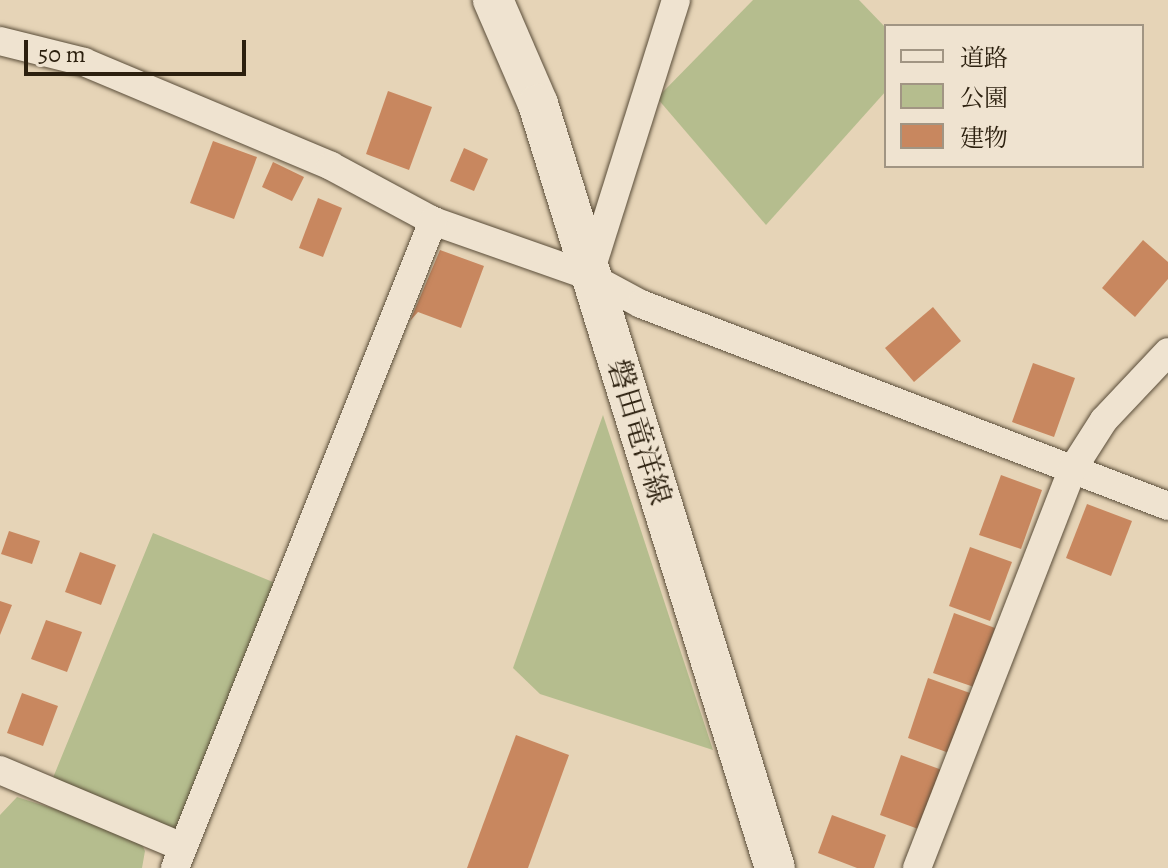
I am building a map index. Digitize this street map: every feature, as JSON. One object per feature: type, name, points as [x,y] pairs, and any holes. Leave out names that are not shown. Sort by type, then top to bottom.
[{"type":"main road","name":"磐田竜洋線","points":[[493,0],[538,104],[775,868]]},
{"type":"street","points":[[589,276],[676,0]]},
{"type":"street","points":[[0,41],[84,62],[331,166],[433,221],[589,276],[641,304],[1168,506]]},
{"type":"street","points":[[0,770],[179,858],[294,578],[433,221]]},
{"type":"street","points":[[917,868],[1072,470],[1104,420],[1168,352]]},
{"type":"green space","points":[[753,0],[859,0],[884,26],[884,93],[766,225],[657,98]]},
{"type":"green space","points":[[603,415],[713,750],[540,694],[513,668]]},
{"type":"green space","points":[[153,533],[290,589],[182,847],[134,828],[145,851],[142,868],[0,868],[0,815],[17,797],[61,811],[106,816],[48,790]]},
{"type":"building","points":[[388,91],[432,107],[409,170],[366,154]]},
{"type":"building","points":[[213,141],[257,157],[234,219],[190,203]]},
{"type":"building","points":[[464,148],[488,159],[474,191],[450,181]]},
{"type":"building","points":[[273,162],[304,177],[292,201],[262,187]]},
{"type":"building","points":[[318,198],[342,208],[323,257],[299,248]]},
{"type":"building","points":[[1143,240],[1168,262],[1168,279],[1135,317],[1102,288]]},
{"type":"building","points":[[440,250],[484,266],[461,328],[418,312],[410,321]]},
{"type":"building","points":[[933,307],[961,341],[914,382],[885,348]]},
{"type":"building","points":[[1033,363],[1075,378],[1054,437],[1012,422]]},
{"type":"building","points":[[1001,475],[1042,490],[1021,549],[979,535]]},
{"type":"building","points":[[1087,504],[1132,521],[1111,576],[1066,558]]},
{"type":"building","points":[[9,531],[40,541],[32,564],[1,554]]},
{"type":"building","points":[[970,547],[1012,562],[990,621],[949,606]]},
{"type":"building","points":[[80,552],[116,565],[101,605],[65,592]]},
{"type":"building","points":[[0,601],[12,605],[0,635]]},
{"type":"building","points":[[954,613],[995,628],[974,687],[933,673]]},
{"type":"building","points":[[46,620],[82,632],[67,672],[31,659]]},
{"type":"building","points":[[928,678],[970,693],[949,753],[908,738]]},
{"type":"building","points":[[22,693],[58,706],[43,746],[7,733]]},
{"type":"building","points":[[516,735],[569,755],[528,868],[467,868]]},
{"type":"building","points":[[901,755],[942,770],[921,830],[880,815]]},
{"type":"building","points":[[832,815],[886,835],[874,868],[857,868],[818,853]]}]
